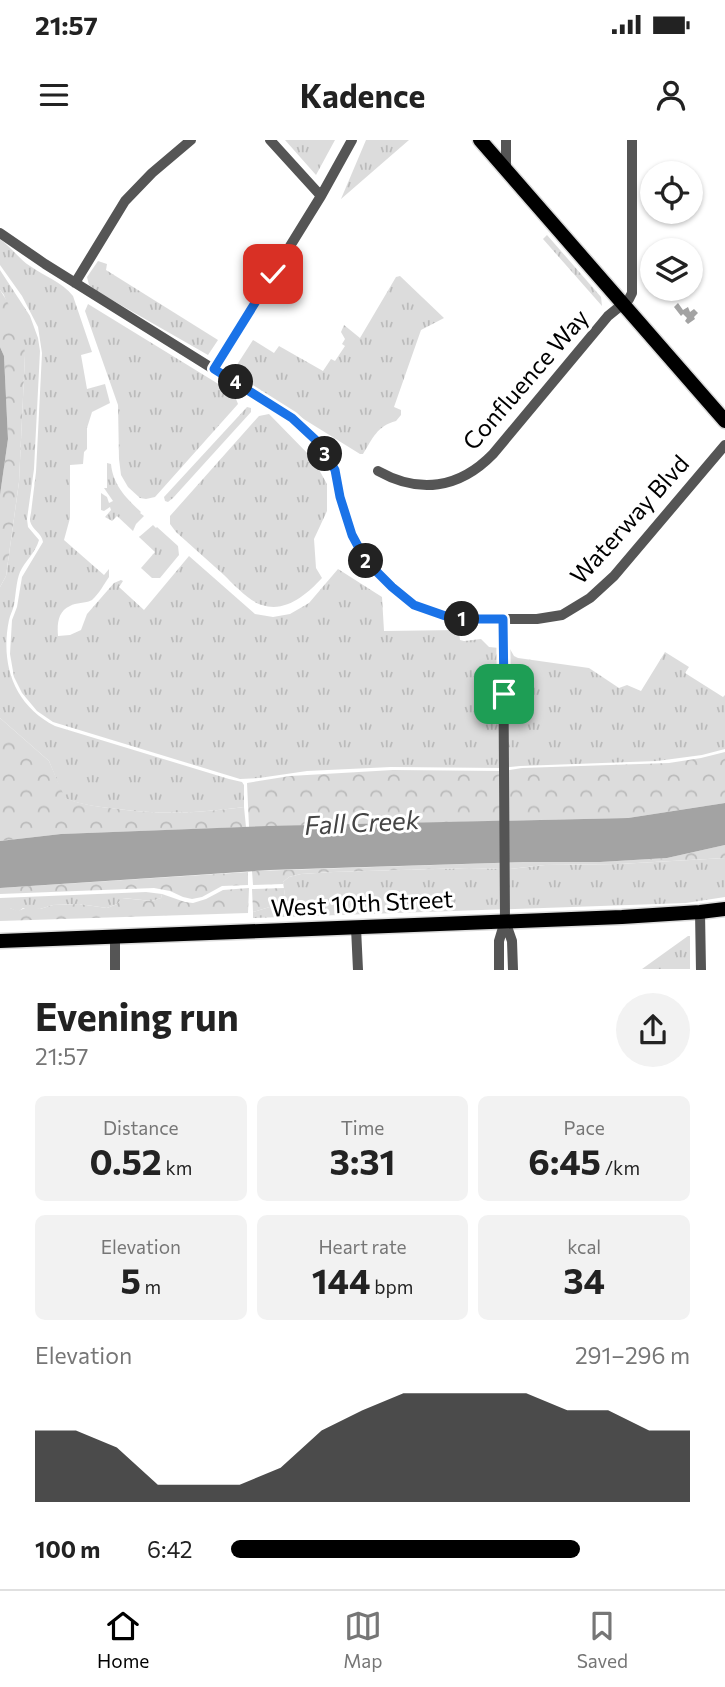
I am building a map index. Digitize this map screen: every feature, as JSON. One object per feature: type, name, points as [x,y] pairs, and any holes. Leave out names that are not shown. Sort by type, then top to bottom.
[{"type":"main road","points":[[480,140],[725,421]]},
{"type":"main road","name":"West 10th Street","points":[[0,941],[356,928],[725,909]]},
{"type":"street","points":[[75,283],[125,201],[152,173],[191,140]]},
{"type":"street","points":[[270,140],[321,196]]},
{"type":"street","points":[[214,369],[321,196],[352,140]]},
{"type":"street","points":[[506,140],[506,170]]},
{"type":"street","points":[[623,304],[632,293],[632,140]]},
{"type":"street","name":"Waterway Blvd","points":[[0,233],[44,264],[292,418],[320,444],[335,470],[352,535],[366,561],[414,605],[454,619],[537,619],[562,615],[590,598],[614,576],[725,445]]},
{"type":"street","name":"Confluence Way","points":[[378,471],[405,483],[434,485],[462,478],[474,471],[493,454],[608,316],[623,304]]},
{"type":"street","points":[[499,970],[499,942],[505,921],[506,900],[503,619]]},
{"type":"street","points":[[700,912],[701,970]]},
{"type":"street","points":[[505,921],[512,941],[513,970]]},
{"type":"street","points":[[356,928],[358,970]]},
{"type":"street","points":[[115,937],[115,970]]},
{"type":"green space","points":[[285,140],[335,140],[316,175]]},
{"type":"green space","points":[[366,140],[409,140],[341,199]]},
{"type":"green space","points":[[547,235],[601,297],[602,306],[543,239]]},
{"type":"green space","points":[[0,239],[26,263],[73,296],[92,352],[81,355],[87,389],[105,384],[110,403],[92,412],[87,428],[87,449],[84,452],[83,464],[70,465],[70,518],[64,540],[104,575],[109,569],[109,577],[92,600],[72,605],[63,611],[58,623],[58,636],[81,630],[87,614],[114,583],[121,580],[123,581],[119,587],[144,610],[189,556],[255,614],[273,617],[290,614],[309,603],[338,569],[382,597],[384,631],[459,630],[460,640],[481,639],[489,647],[510,649],[518,658],[589,668],[619,688],[627,685],[641,691],[665,652],[689,667],[685,673],[723,697],[725,695],[725,749],[657,761],[502,768],[391,767],[307,771],[240,779],[53,722],[37,711],[22,693],[14,677],[10,654],[12,620],[22,577],[43,542],[30,521],[36,472],[42,353],[38,327],[22,296],[0,265]]},
{"type":"green space","points":[[98,261],[107,264],[106,270],[218,340],[208,355],[89,285],[87,277]]},
{"type":"green space","points":[[0,270],[30,316],[40,351],[34,469],[27,519],[28,527],[39,540],[20,572],[9,620],[7,652],[13,682],[29,707],[55,726],[242,782],[244,807],[166,813],[97,806],[64,798],[49,761],[0,718],[0,587],[6,576],[19,482],[25,355],[0,290]]},
{"type":"green space","points":[[400,276],[444,318],[421,330],[394,407],[401,410],[401,415],[396,421],[380,429],[363,454],[231,374],[253,340],[274,353],[279,346],[323,371],[331,359],[335,361],[345,346],[342,344],[345,339],[341,332],[344,325],[360,338],[396,277]]},
{"type":"green space","points":[[0,290],[17,321],[25,355],[19,482],[6,576],[0,587],[0,495],[8,439],[4,356],[0,347]]},
{"type":"green space","points":[[88,304],[238,396],[238,404],[155,497],[140,498],[128,487],[121,475],[118,405],[85,311]]},
{"type":"green space","points":[[247,407],[251,408],[251,412],[173,498],[165,501],[164,497]]},
{"type":"green space","points":[[269,414],[313,459],[327,484],[327,511],[314,539],[316,568],[322,578],[295,601],[271,607],[247,597],[170,524],[170,516],[259,416]]},
{"type":"green space","points":[[107,463],[111,464],[121,491],[144,516],[133,531],[117,516],[112,521],[105,517],[111,510],[110,507],[101,510],[101,493],[107,497],[109,503],[113,501],[104,488],[107,488]]},
{"type":"green space","points":[[153,525],[178,546],[179,555],[160,578],[152,578],[141,568],[155,552],[139,537]]},
{"type":"green space","points":[[0,718],[49,761],[65,798],[98,806],[166,813],[244,807],[246,827],[61,834],[0,841]]},
{"type":"green space","points":[[725,752],[725,803],[628,818],[249,827],[247,783],[290,776],[393,770],[504,771],[522,768],[669,763]]},
{"type":"green space","points":[[725,845],[725,858],[545,865],[510,869],[333,872],[301,874],[289,877],[283,884],[253,885],[252,871],[600,862],[667,858]]},
{"type":"green space","points":[[725,858],[725,897],[686,903],[253,918],[253,912],[273,906],[285,896],[283,882],[289,877],[301,874],[510,869],[545,865]]},
{"type":"green space","points":[[248,872],[248,885],[222,886],[202,897],[192,899],[154,888],[0,894],[0,888]]},
{"type":"green space","points":[[249,888],[248,913],[0,921],[0,908],[18,911],[30,906],[40,909],[53,905],[79,904],[107,908],[117,904],[122,898],[152,901],[161,898],[162,894],[193,903],[223,890]]},
{"type":"green space","points":[[284,888],[285,896],[273,906],[253,912],[252,889]]},
{"type":"green space","points":[[146,892],[162,894],[161,898],[152,901],[123,898],[107,908],[79,904],[53,905],[40,909],[23,908],[18,912],[10,908],[0,908],[0,898]]},
{"type":"green space","points":[[688,936],[690,969],[642,969]]},
{"type":"shaded area","points":[[678,303],[683,310],[688,307],[690,312],[694,309],[698,313],[695,319],[688,324],[685,321],[687,318],[683,314],[681,316],[674,307]]},
{"type":"shaded area","points":[[0,347],[4,356],[8,439],[0,495]]},
{"type":"shaded area","name":"Fall Creek","points":[[725,803],[725,845],[667,858],[270,870],[0,888],[0,841],[61,834],[268,826],[628,818]]},
{"type":"route","points":[[273,274],[214,369],[292,418],[320,444],[335,470],[352,535],[366,561],[392,587],[414,605],[454,619],[503,619],[504,694]]}]
